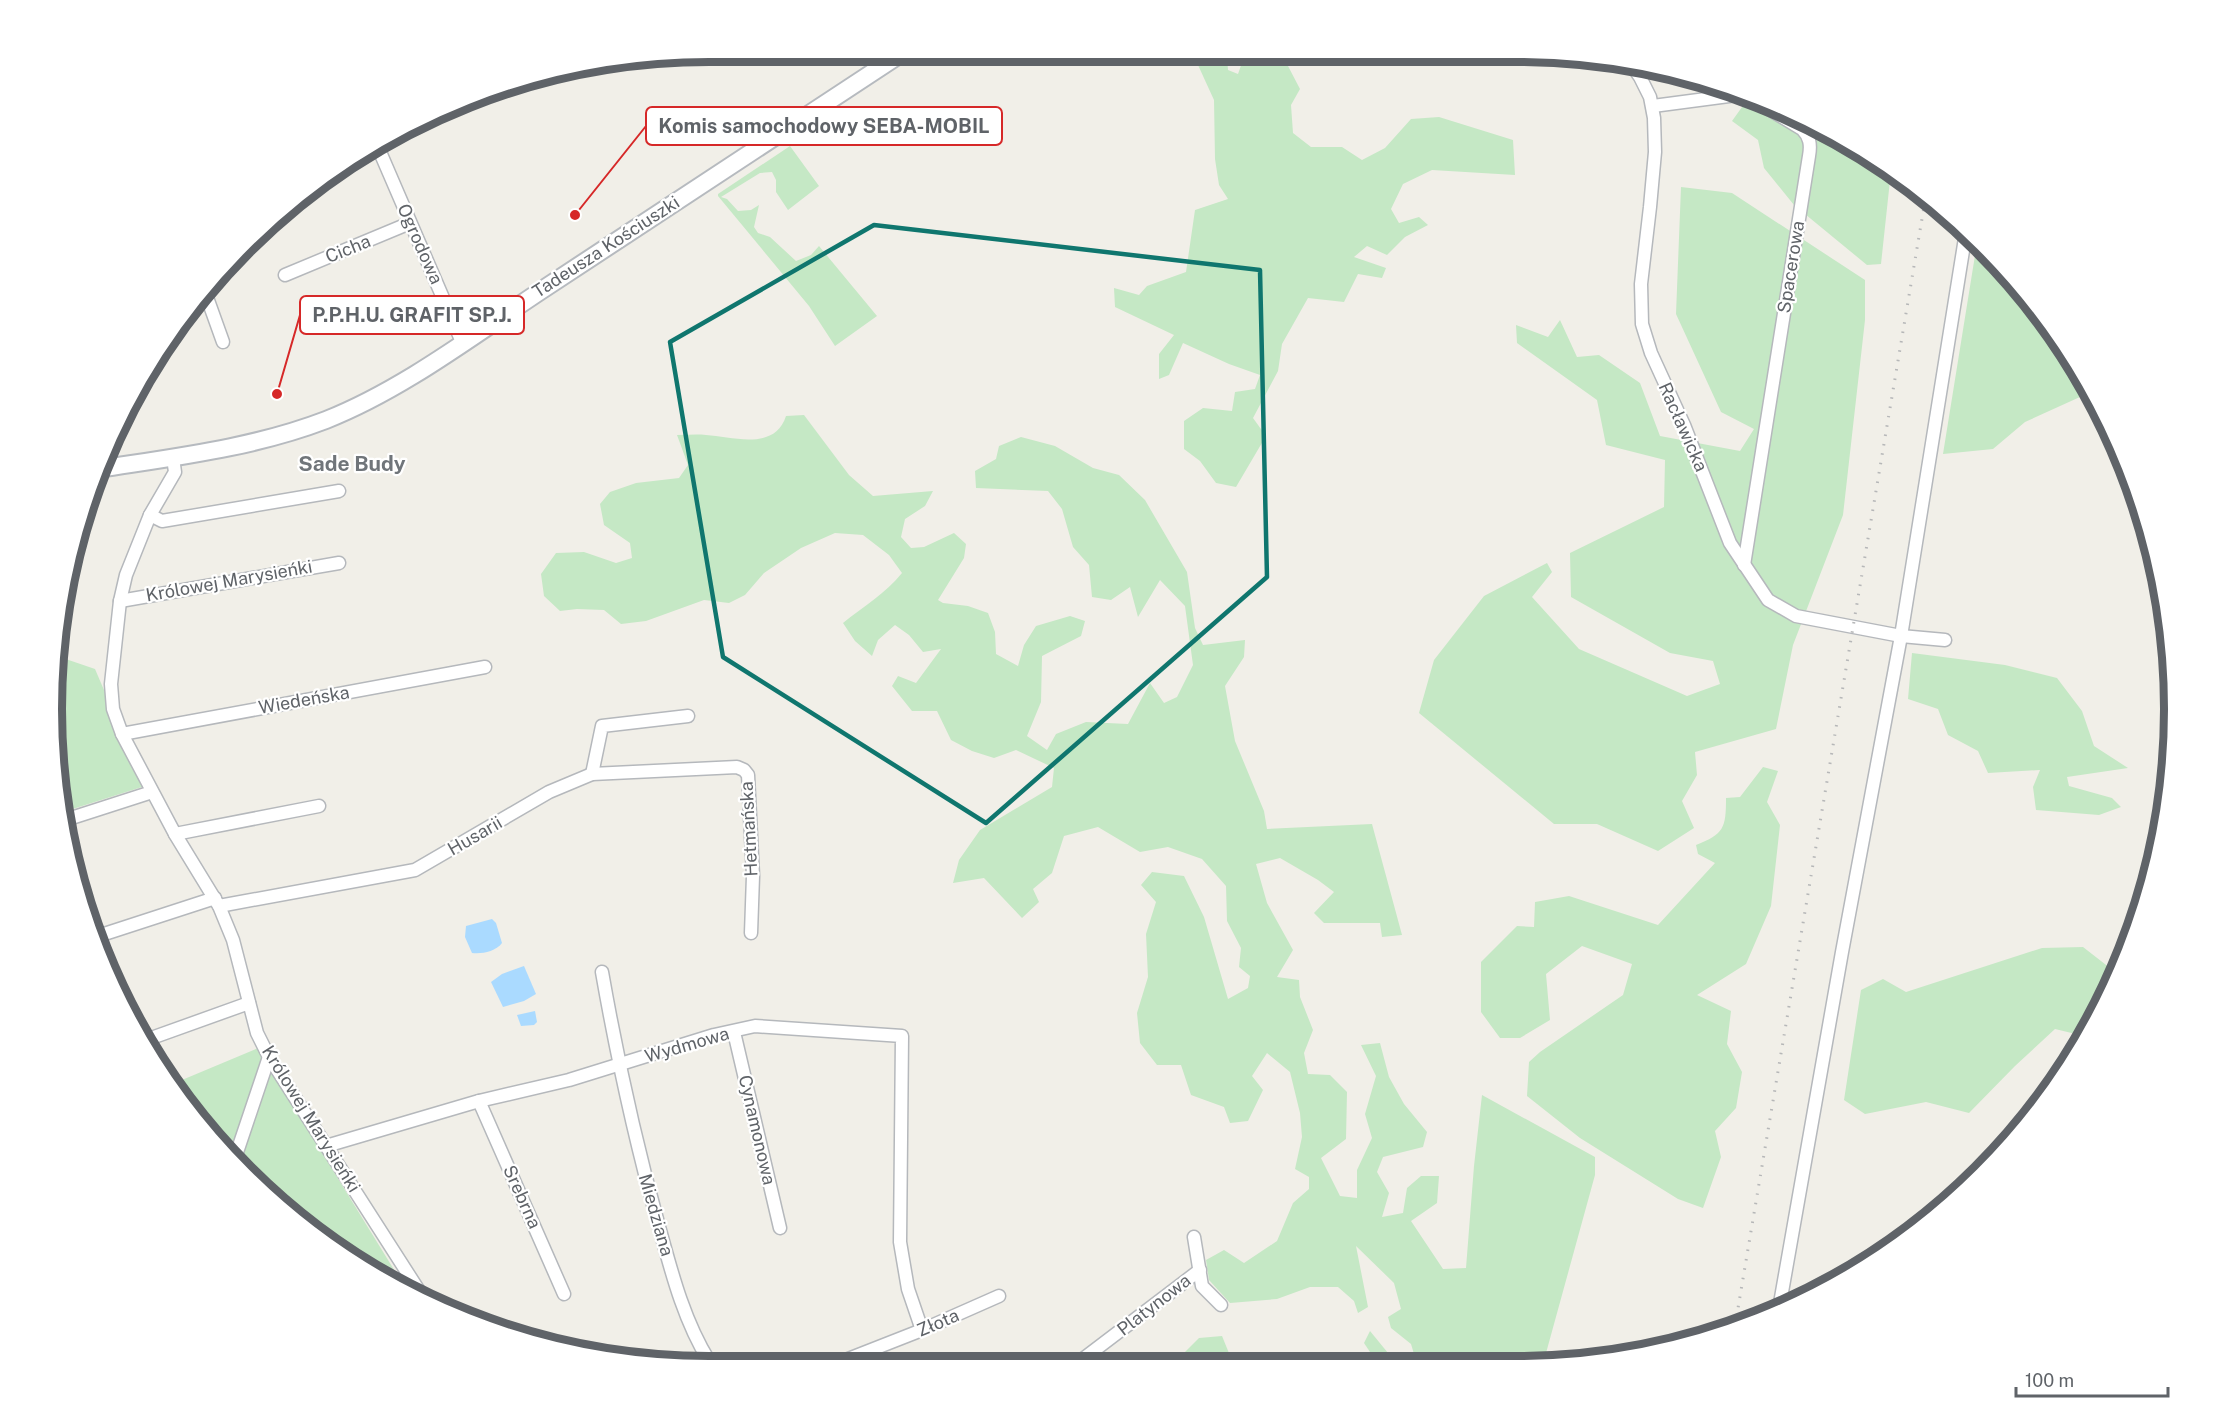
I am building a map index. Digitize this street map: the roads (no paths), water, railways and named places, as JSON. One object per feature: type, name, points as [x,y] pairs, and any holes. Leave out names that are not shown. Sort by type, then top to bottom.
[{"type":"main road","name":"Tadeusza Kościuszki","points":[[109,468],[266,440],[328,419],[379,395],[888,62]]},
{"type":"street","name":"Racławicka","points":[[1638,73],[1653,106],[1654,152],[1641,284],[1642,324],[1651,353],[1688,434],[1730,543],[1768,600],[1796,616],[1901,636],[1945,640]]},
{"type":"street","name":"Spacerowa","points":[[1653,106],[1726,96]]},
{"type":"street","name":"Spacerowa","points":[[1744,565],[1809,156],[1808,135],[1791,122]]},
{"type":"street","name":"Ogrodowa","points":[[380,151],[462,342]]},
{"type":"street","name":"Cicha","points":[[285,275],[410,223]]},
{"type":"street","points":[[1781,1299],[1844,940],[1901,636],[1965,241]]},
{"type":"street","points":[[208,299],[223,342]]},
{"type":"street","name":"Królowej Marysieńki","points":[[173,458],[175,472],[150,515],[126,575],[120,601],[111,684],[113,708],[122,734],[152,792],[217,902],[233,940],[257,1033],[269,1057],[416,1286]]},
{"type":"street","points":[[150,515],[162,521],[339,491]]},
{"type":"street","name":"Królowej Marysieńki","points":[[120,601],[339,563]]},
{"type":"street","name":"Wiedeńska","points":[[122,734],[485,667]]},
{"type":"street","points":[[592,774],[602,726],[687,716]]},
{"type":"street","name":"Hetmańska","points":[[592,774],[736,767],[744,770],[748,775],[753,876],[751,933]]},
{"type":"street","name":"Husarii","points":[[103,935],[217,902],[415,870],[549,792],[592,774]]},
{"type":"street","points":[[71,818],[152,792]]},
{"type":"street","points":[[175,834],[319,806]]},
{"type":"street","name":"Miedziana","points":[[602,972],[618,1064],[640,1158],[683,1308],[707,1356]]},
{"type":"street","points":[[152,1038],[249,1003]]},
{"type":"street","name":"Wydmowa","points":[[326,1146],[479,1101],[569,1080],[714,1035],[755,1026],[902,1036],[900,1242],[908,1289],[922,1330]]},
{"type":"street","name":"Cynamonowa","points":[[734,1032],[780,1228]]},
{"type":"street","points":[[237,1151],[269,1057]]},
{"type":"street","name":"Srebrna","points":[[479,1101],[564,1294]]},
{"type":"street","points":[[1194,1237],[1202,1286],[1221,1305]]},
{"type":"street","name":"Platynowa","points":[[1087,1356],[1200,1270]]},
{"type":"street","name":"Złota","points":[[860,1356],[999,1296]]},
{"type":"water","points":[[492,919],[496,923],[502,943],[488,952],[472,953],[465,937],[466,926]]},
{"type":"water","points":[[524,966],[536,994],[524,1001],[503,1007],[491,982],[502,974]]},
{"type":"water","points":[[535,1011],[537,1022],[534,1025],[521,1026],[517,1015]]},
{"type":"railway","points":[[1737,1317],[1924,206]]},
{"type":"place","name":"Komis samochodowy SEBA-MOBIL","points":[[575,215]]},
{"type":"place","name":"P.P.H.U. GRAFIT SP.J.","points":[[277,394]]},
{"type":"district","name":"Sade Budy","points":[[352,464]]}]
